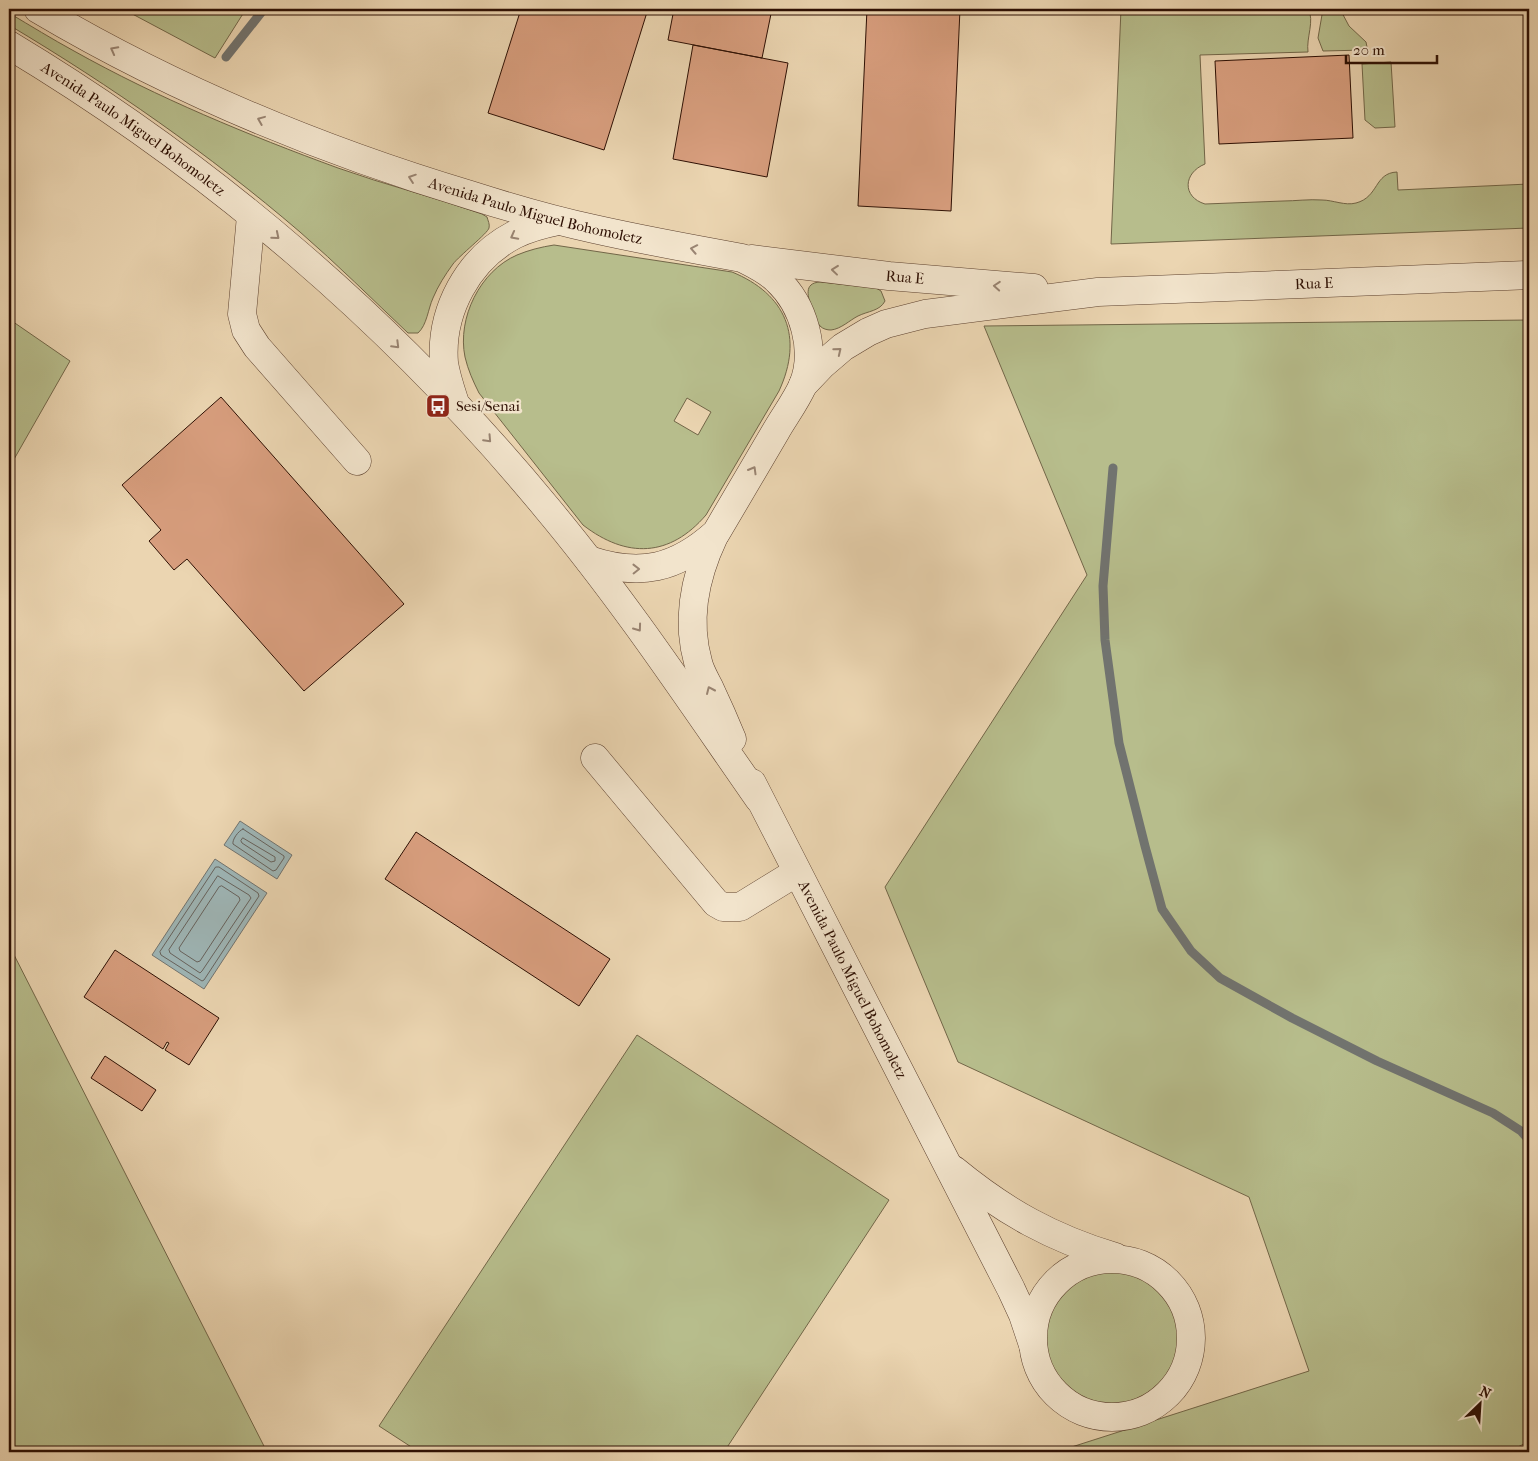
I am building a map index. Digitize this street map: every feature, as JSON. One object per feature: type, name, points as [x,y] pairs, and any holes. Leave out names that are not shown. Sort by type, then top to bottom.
[{"type":"street","name":"Avenida Paulo Miguel Bohomoletz","points":[[38,9],[69,16],[119,54],[208,97],[356,159],[434,185],[560,221],[742,258],[760,267],[778,280],[791,296],[806,332],[808,350],[803,385],[716,533],[699,572],[694,593],[692,617],[698,663],[759,799],[1011,1289],[1023,1315],[1033,1345]]},
{"type":"street","name":"Avenida Paulo Miguel Bohomoletz","points":[[9,45],[91,97],[154,141],[252,216],[315,269],[380,329],[455,404],[503,456],[589,560],[759,799]]},
{"type":"street","points":[[252,216],[242,314],[246,330],[257,347],[357,461]]},
{"type":"street","points":[[455,404],[444,364],[444,343],[449,316],[462,284],[476,265],[500,244],[514,235],[536,226],[560,221]]},
{"type":"street","name":"Rua E","points":[[742,258],[889,276],[993,286],[1098,292]]},
{"type":"street","name":"Rua E","points":[[803,385],[843,347],[868,332],[886,324],[925,314],[1098,292],[1529,275]]},
{"type":"street","name":"Avenida Paulo Miguel Bohomoletz","points":[[589,560],[623,569],[642,569],[659,566],[680,559],[700,548],[716,533]]},
{"type":"street","points":[[595,758],[716,902],[723,907],[740,907],[797,872]]},
{"type":"street","name":"Avenida Paulo Miguel Bohomoletz","points":[[946,1163],[1012,1213],[1048,1232],[1087,1248],[1126,1260]]},
{"type":"street","points":[[1108,1259],[1126,1260],[1144,1266],[1160,1275],[1173,1288],[1183,1304],[1189,1321],[1191,1339],[1188,1357],[1182,1374],[1172,1389],[1158,1402],[1142,1411],[1124,1416],[1088,1413],[1071,1405],[1056,1394],[1045,1380],[1037,1363],[1033,1345],[1033,1327],[1038,1309],[1046,1293],[1058,1279],[1073,1268],[1090,1262],[1108,1259]]},
{"type":"green space","points":[[123,9],[246,9],[215,58]]},
{"type":"green space","points":[[1121,9],[1308,9],[1310,13],[1311,24],[1308,52],[1200,55],[1205,164],[1192,173],[1188,185],[1189,191],[1197,201],[1205,204],[1326,200],[1352,204],[1369,196],[1384,176],[1397,172],[1398,190],[1529,184],[1529,228],[1111,244]]},
{"type":"green space","points":[[1323,9],[1340,9],[1349,26],[1366,42],[1366,50],[1323,51],[1318,38]]},
{"type":"green space","points":[[9,13],[106,68],[171,100],[237,129],[338,168],[482,214],[487,217],[489,228],[484,235],[456,260],[447,272],[431,302],[421,330],[418,333],[408,333],[327,256],[266,203],[159,122],[85,72],[9,25]]},
{"type":"green space","points":[[1391,62],[1395,127],[1375,128],[1365,120],[1362,64]]},
{"type":"green space","points":[[554,245],[732,272],[751,281],[766,292],[777,305],[785,320],[789,335],[790,353],[779,391],[706,515],[692,529],[678,539],[663,546],[632,548],[616,544],[599,536],[583,525],[479,393],[469,371],[463,342],[465,327],[468,312],[482,284],[504,262],[522,253]],"holes":[[[687,398],[711,412],[698,435],[674,421]]]},
{"type":"green space","points":[[820,282],[876,288],[881,291],[885,301],[877,309],[858,316],[838,328],[825,329],[816,320],[808,295],[811,285]]},
{"type":"green space","points":[[9,319],[70,361],[9,468]]},
{"type":"green space","points":[[1529,320],[1529,1441],[1509,1452],[1056,1452],[1309,1371],[1249,1197],[958,1062],[885,887],[1087,575],[984,326]]},
{"type":"green space","points":[[9,945],[267,1452],[9,1452]]},
{"type":"green space","points":[[637,1035],[889,1200],[724,1452],[419,1452],[379,1426]]},
{"type":"green space","points":[[1111,1268],[1138,1274],[1150,1280],[1160,1289],[1169,1299],[1175,1311],[1181,1338],[1175,1365],[1169,1377],[1160,1387],[1150,1396],[1138,1402],[1111,1408],[1084,1402],[1072,1396],[1062,1387],[1053,1377],[1047,1365],[1041,1338],[1047,1311],[1053,1299],[1062,1289],[1072,1280],[1084,1274]]},
{"type":"water","points":[[240,821],[292,855],[277,879],[224,845]]},
{"type":"water","points":[[215,859],[267,893],[204,989],[152,955]]},
{"type":"building","points":[[521,9],[648,9],[604,150],[488,113]]},
{"type":"building","points":[[674,9],[772,9],[762,58],[668,40]]},
{"type":"building","points":[[867,9],[960,9],[951,211],[858,206]]},
{"type":"building","points":[[693,45],[788,63],[767,177],[673,159]]},
{"type":"building","points":[[1349,55],[1353,138],[1219,144],[1215,61]]},
{"type":"building","points":[[221,397],[404,604],[304,691],[187,559],[174,570],[149,541],[161,530],[122,485]]},
{"type":"building","points":[[416,832],[610,959],[579,1006],[385,879]]},
{"type":"building","points":[[115,950],[219,1018],[189,1065],[165,1050],[169,1043],[167,1042],[163,1049],[84,997]]},
{"type":"building","points":[[105,1056],[156,1090],[142,1111],[91,1078]]},
{"type":"waterway","points":[[226,57],[264,9]]},
{"type":"waterway","points":[[1113,468],[1103,586],[1105,640],[1119,743],[1162,909],[1191,951],[1220,978],[1292,1018],[1377,1061],[1493,1113],[1521,1131],[1529,1140]]},
{"type":"place","name":"Sesi/Senai","points":[[438,406]]}]
